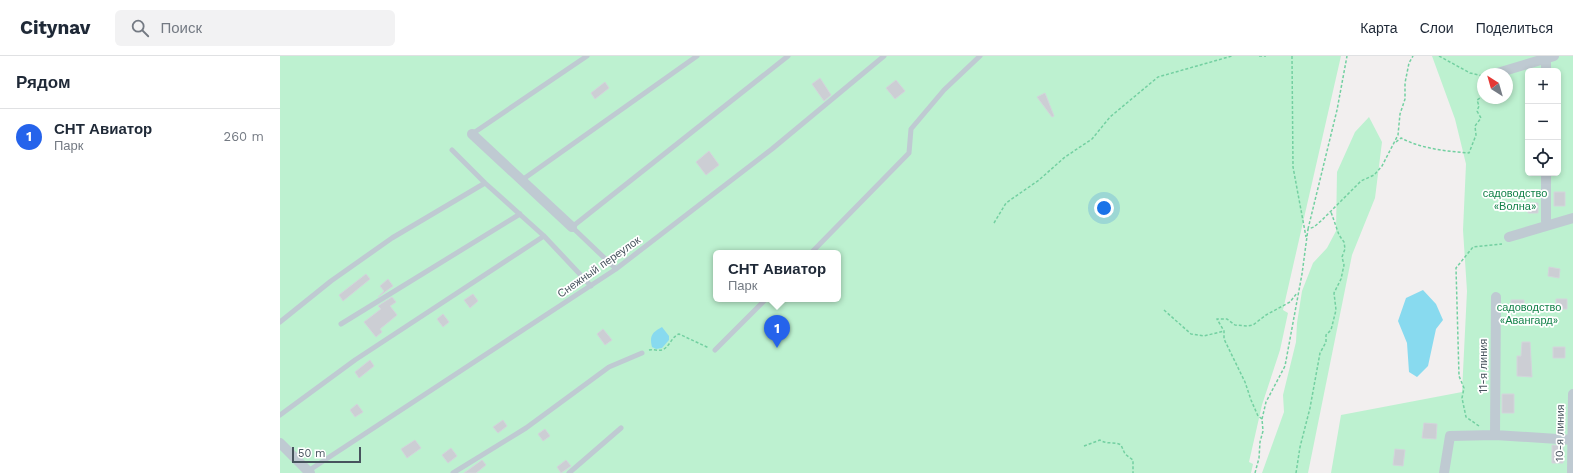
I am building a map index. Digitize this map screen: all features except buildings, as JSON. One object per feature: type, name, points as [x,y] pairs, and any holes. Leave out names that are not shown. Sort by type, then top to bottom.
[{"type":"street","points":[[1513,68],[1549,57],[1547,68]]},
{"type":"street","points":[[472,134],[572,227]]},
{"type":"street","points":[[1546,176],[1546,221]]},
{"type":"street","points":[[1509,237],[1573,218]]},
{"type":"street","name":"11-я линия","points":[[1491,435],[1496,297]]},
{"type":"street","name":"10-я линия","points":[[1572,473],[1573,394]]},
{"type":"street","points":[[1444,473],[1450,436],[1491,435],[1573,440]]},
{"type":"street","points":[[280,443],[309,472]]},
{"type":"lane","points":[[472,134],[587,56]]},
{"type":"lane","points":[[522,180],[697,56]]},
{"type":"lane","points":[[616,269],[572,227],[788,56]]},
{"type":"lane","name":"Снежный переулок","points":[[309,472],[616,269],[772,149],[884,56]]},
{"type":"lane","points":[[814,250],[909,153],[911,129],[944,90],[980,56]]},
{"type":"lane","points":[[452,150],[485,183],[544,236],[591,286]]},
{"type":"lane","points":[[280,322],[331,281],[392,238],[485,183]]},
{"type":"lane","points":[[342,324],[520,214]]},
{"type":"lane","points":[[280,415],[355,360],[544,236]]},
{"type":"lane","points":[[715,350],[763,302]]},
{"type":"lane","points":[[453,473],[526,428],[609,367],[642,353]]},
{"type":"lane","points":[[569,473],[621,428]]},
{"type":"path","points":[[994,223],[1006,203],[1039,180],[1065,158],[1092,139],[1110,118],[1158,77],[1232,56]]},
{"type":"path","points":[[1259,56],[1266,56]]},
{"type":"path","points":[[1292,56],[1293,167],[1306,239]]},
{"type":"path","points":[[1255,473],[1259,458],[1260,442],[1263,431],[1262,420],[1266,402],[1285,366],[1306,239],[1337,110],[1347,56]]},
{"type":"path","points":[[1308,230],[1314,227],[1361,181],[1378,172],[1398,135],[1400,114],[1405,99],[1405,83],[1412,56]]},
{"type":"path","points":[[1439,56],[1470,73],[1477,75]]},
{"type":"path","points":[[1394,143],[1401,138],[1414,145],[1427,146],[1433,149],[1469,153],[1476,135],[1475,126],[1481,118],[1477,111],[1478,104]]},
{"type":"path","points":[[1296,473],[1320,353],[1326,342],[1326,335],[1331,330],[1336,310],[1334,293],[1341,279],[1344,265],[1342,258],[1345,249],[1344,242],[1339,235],[1331,211]]},
{"type":"path","points":[[1491,435],[1466,417],[1462,398],[1464,388],[1459,376],[1456,268],[1473,247],[1503,244],[1509,237]]},
{"type":"path","points":[[1262,420],[1258,416],[1245,382],[1224,339],[1224,330],[1217,319],[1227,319],[1234,325],[1253,325],[1266,315],[1290,302],[1298,292]]},
{"type":"path","points":[[1164,310],[1191,334],[1204,336],[1224,330]]},
{"type":"path","points":[[642,353],[651,349],[662,350],[666,348],[674,336],[679,334],[715,350]]},
{"type":"path","points":[[1084,446],[1100,440],[1106,444],[1118,443],[1121,445],[1125,454],[1133,460],[1133,473]]},
{"type":"green space","points":[[280,56],[1341,56],[1283,310],[1288,313],[1280,350],[1262,405],[1249,462],[1253,464],[1251,473],[280,473]]},
{"type":"green space","points":[[1432,56],[1573,56],[1573,473],[1331,473],[1341,415],[1462,392],[1467,291],[1463,230],[1466,164],[1455,119]]},
{"type":"green space","points":[[1369,117],[1382,142],[1375,198],[1352,255],[1308,473],[1262,473],[1284,412],[1283,395],[1296,342],[1297,323],[1302,291],[1313,263],[1327,248],[1336,231],[1337,172],[1355,132]]},
{"type":"water","points":[[1423,290],[1436,304],[1443,320],[1436,329],[1428,366],[1417,377],[1409,372],[1407,343],[1398,321],[1406,298]]},
{"type":"water","points":[[662,327],[669,336],[669,340],[662,348],[656,349],[652,347],[651,337],[654,332]]},
{"type":"place","name":"СНТ Авиатор","points":[[777,348]]},
{"type":"park label","name":"садоводство «Волна»","points":[[1515,199]]},
{"type":"park label","name":"садоводство «Авангард»","points":[[1529,313]]}]
